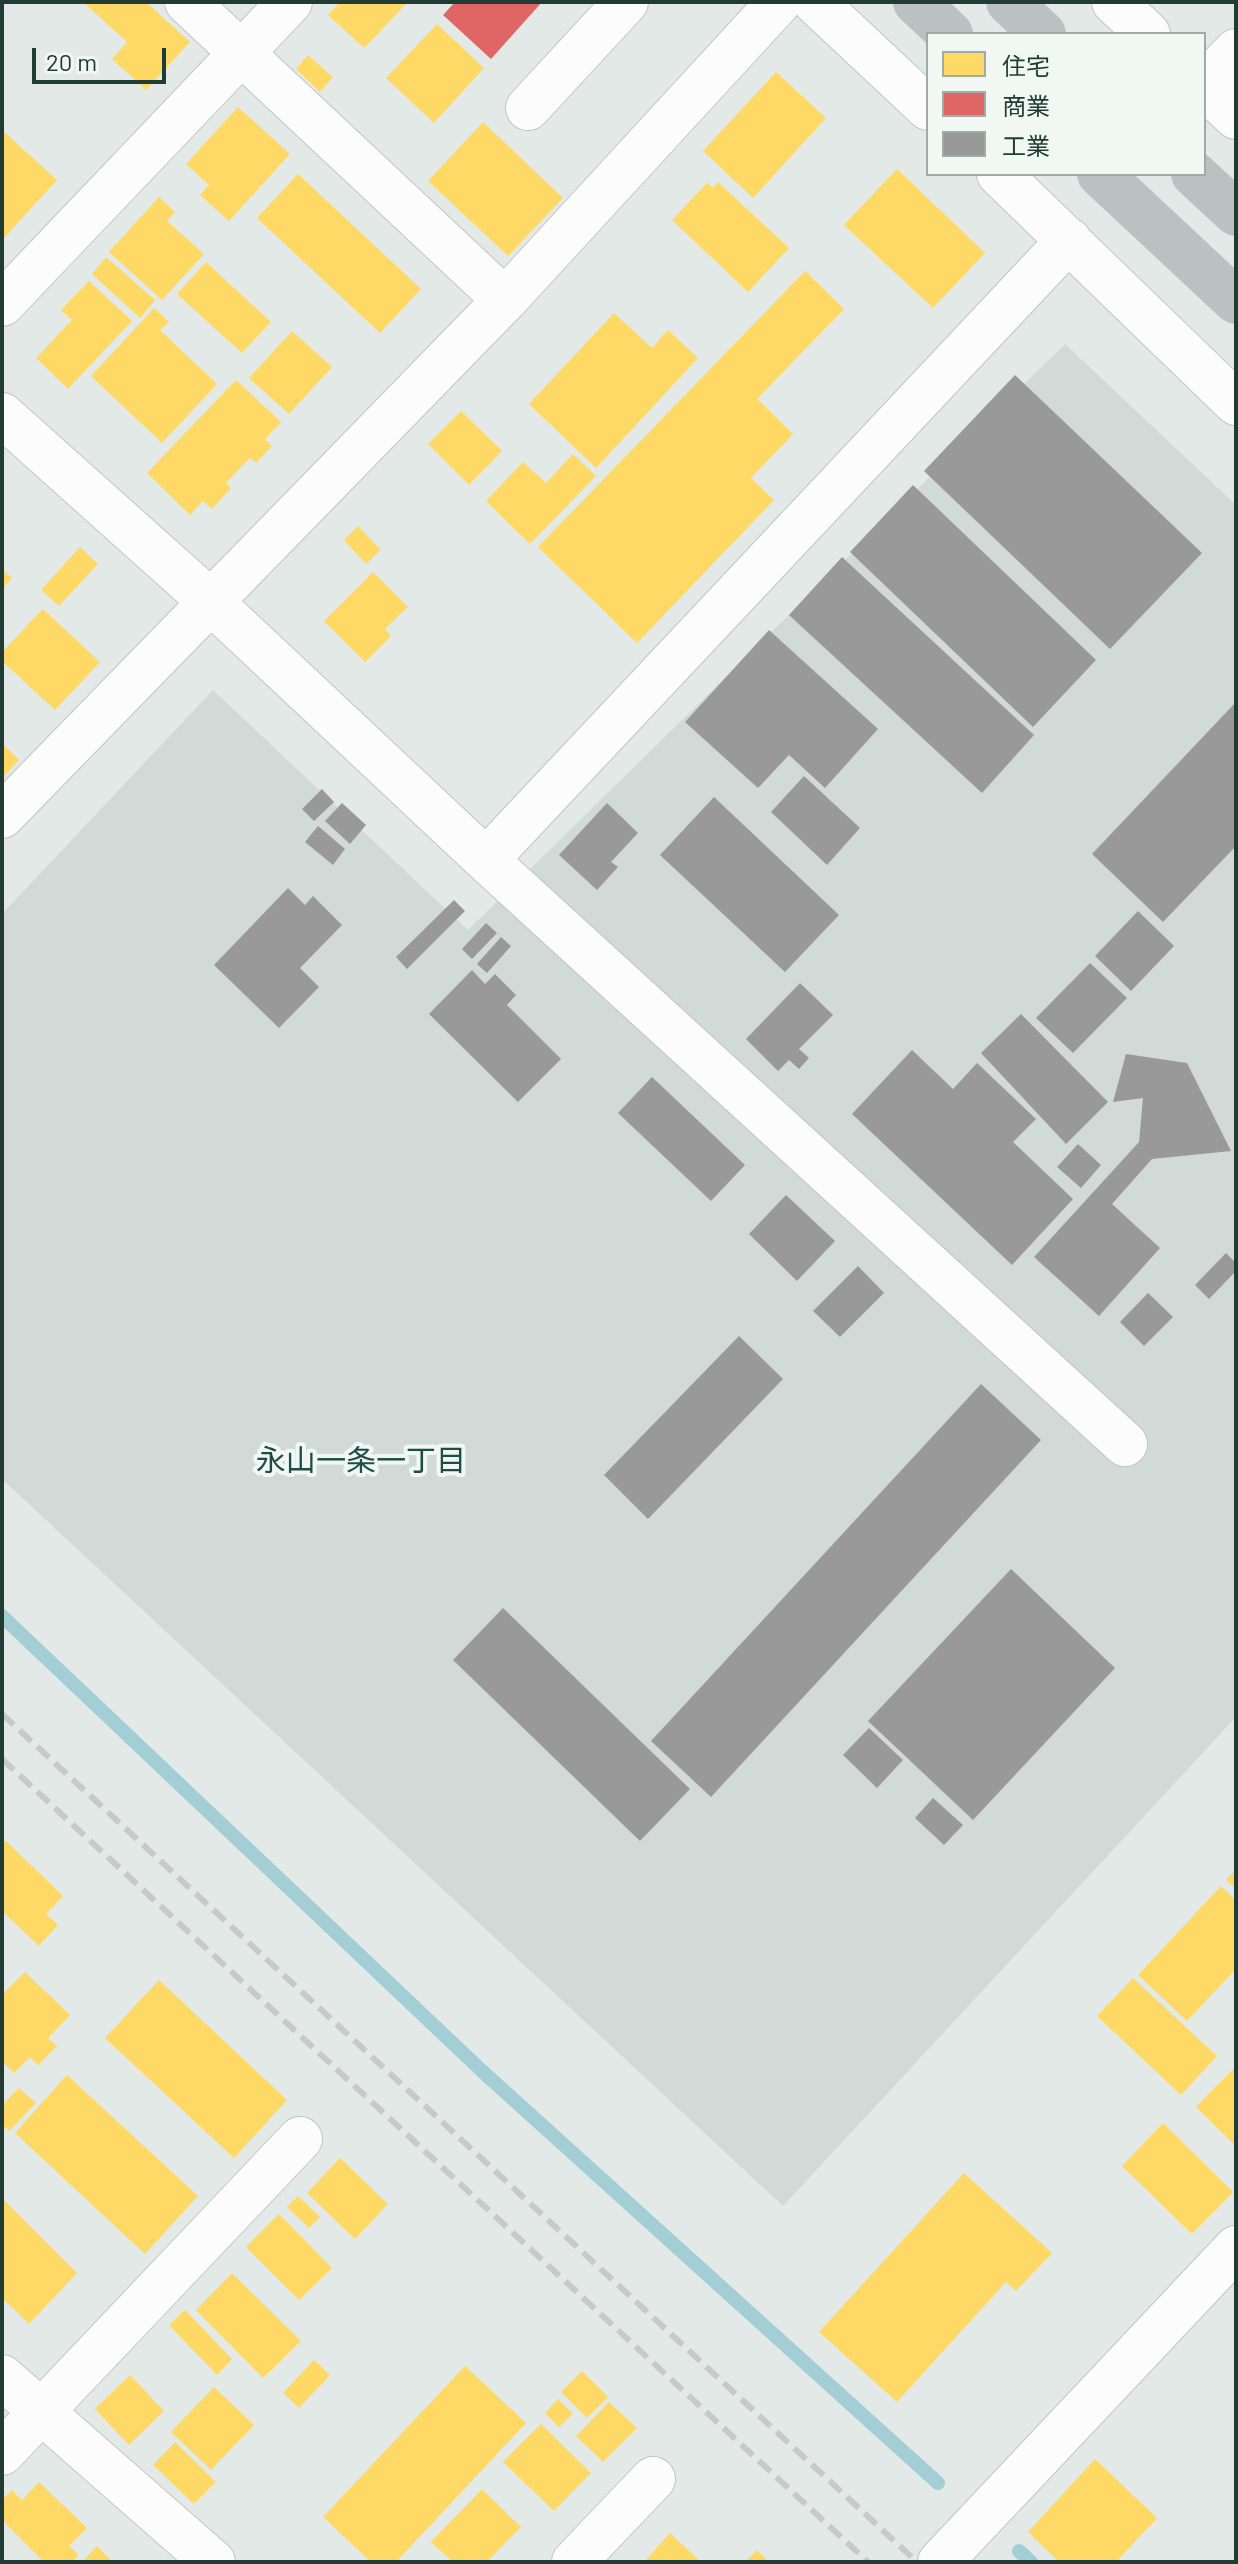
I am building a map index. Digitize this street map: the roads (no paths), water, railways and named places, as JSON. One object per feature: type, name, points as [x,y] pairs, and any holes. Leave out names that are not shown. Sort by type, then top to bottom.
[{"type":"highway","points":[[916,2],[948,32]]},
{"type":"highway","points":[[1009,2],[1041,32]]},
{"type":"highway","points":[[1102,176],[1236,301]]},
{"type":"highway","points":[[1196,176],[1236,213]]},
{"type":"street","points":[[187,2],[505,300]]},
{"type":"street","points":[[2,304],[290,2]]},
{"type":"street","points":[[528,108],[626,2]]},
{"type":"street","points":[[2,816],[505,300],[779,2]]},
{"type":"street","points":[[815,2],[926,106]]},
{"type":"street","points":[[1114,2],[1146,32]]},
{"type":"street","points":[[1206,84],[1236,51]]},
{"type":"street","points":[[1206,88],[1236,117]]},
{"type":"street","points":[[1001,176],[1236,403]]},
{"type":"street","points":[[486,860],[1069,240]]},
{"type":"street","points":[[2,415],[211,602],[486,860],[1125,1444]]},
{"type":"street","points":[[2,2453],[300,2139]]},
{"type":"street","points":[[940,2562],[1231,2263]]},
{"type":"street","points":[[2,2377],[213,2562]]},
{"type":"street","points":[[574,2562],[653,2479]]},
{"type":"waterway","points":[[2,1616],[482,2071],[938,2483]]},
{"type":"waterway","points":[[1019,2551],[1031,2562]]},
{"type":"railway","points":[[2,1714],[917,2562]]},
{"type":"railway","points":[[2,1759],[868,2562]]},
{"type":"district","name":"永山一条一丁目","points":[[361,1461]]}]
